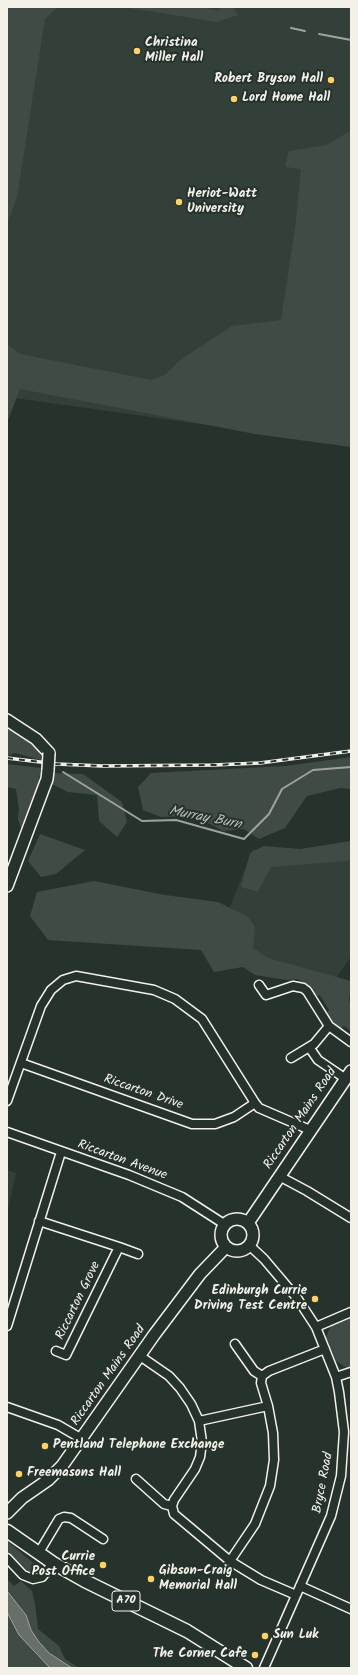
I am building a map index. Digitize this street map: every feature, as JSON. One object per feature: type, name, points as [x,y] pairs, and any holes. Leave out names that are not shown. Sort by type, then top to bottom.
[{"type":"main road","name":"A70","points":[[7,1531],[38,1554],[84,1581],[187,1630],[246,1668]]},
{"type":"street","points":[[7,720],[36,739],[49,753],[47,780],[7,886]]},
{"type":"street","points":[[7,1101],[41,1006],[51,990],[63,980],[76,976],[154,990],[175,999],[191,1009],[202,1019],[210,1030],[255,1103],[265,1111],[310,1130]]},
{"type":"street","points":[[259,985],[266,994],[293,986],[303,988],[307,991],[329,1026],[351,1042]]},
{"type":"street","points":[[291,1058],[318,1040],[329,1026]]},
{"type":"street","points":[[309,1047],[318,1060],[348,1075]]},
{"type":"street","name":"Riccarton Drive","points":[[21,1063],[192,1124],[215,1124],[234,1117],[255,1103]]},
{"type":"street","name":"Riccarton Mains Road","points":[[248,1223],[348,1075]]},
{"type":"street","name":"Riccarton Avenue","points":[[7,1132],[129,1175],[182,1197],[224,1224]]},
{"type":"street","points":[[7,1326],[62,1152]]},
{"type":"street","points":[[279,1176],[351,1218]]},
{"type":"street","points":[[238,1218],[248,1223],[251,1226],[253,1236],[249,1245],[235,1251],[226,1247],[220,1233],[224,1224],[238,1218]]},
{"type":"street","points":[[39,1221],[138,1254]]},
{"type":"street","name":"Bryce Road","points":[[249,1245],[264,1259],[297,1298],[316,1327],[336,1377],[342,1410],[343,1456],[336,1499],[325,1532],[264,1668]]},
{"type":"street","name":"Riccarton Grove","points":[[56,1350],[66,1355],[119,1247]]},
{"type":"street","name":"Riccarton Mains Road","points":[[7,1513],[22,1498],[56,1474],[200,1274],[226,1247]]},
{"type":"street","points":[[316,1327],[351,1312]]},
{"type":"street","points":[[235,1344],[254,1371],[262,1376]]},
{"type":"street","points":[[230,1561],[255,1524],[270,1486],[274,1460],[273,1433],[268,1406],[261,1383],[262,1376],[269,1371],[325,1349]]},
{"type":"street","points":[[140,1356],[168,1376],[180,1388],[191,1404],[199,1421],[202,1442],[200,1457],[195,1469],[174,1500],[172,1506],[174,1514],[230,1561],[261,1580],[296,1595]]},
{"type":"street","points":[[336,1377],[351,1372]]},
{"type":"street","points":[[199,1421],[268,1406]]},
{"type":"street","points":[[7,1407],[58,1425],[82,1439]]},
{"type":"street","points":[[342,1410],[351,1410]]},
{"type":"street","points":[[136,1480],[164,1504],[172,1506]]},
{"type":"street","points":[[38,1554],[59,1519],[64,1517],[71,1518],[103,1539]]},
{"type":"street","points":[[7,1558],[23,1575],[33,1580],[42,1577],[53,1563]]},
{"type":"street","points":[[300,1586],[351,1609]]},
{"type":"shaded area","name":"Heriot-Watt University","points":[[7,7],[351,7],[351,445],[7,397]]},
{"type":"shaded area","points":[[7,7],[58,7],[45,19],[17,197],[7,224]]},
{"type":"shaded area","points":[[123,7],[204,7],[217,11],[222,7],[233,7],[238,15],[217,22]]},
{"type":"shaded area","points":[[348,132],[351,133],[351,447],[255,434],[20,389],[7,423],[7,344],[20,354],[152,380],[166,374],[180,360],[232,326],[281,320],[295,228],[301,169],[285,167],[289,151],[327,145]]},
{"type":"shaded area","points":[[7,726],[40,749],[41,760],[15,753],[7,756]]},
{"type":"shaded area","points":[[351,757],[351,789],[340,788],[307,796],[285,828],[259,839],[244,829],[223,831],[195,816],[161,817],[143,810],[138,787],[151,773],[285,766]]},
{"type":"shaded area","points":[[7,764],[41,768],[37,790],[23,835],[18,819],[19,809],[16,789],[7,787]]},
{"type":"shaded area","points":[[53,773],[83,774],[122,802],[127,822],[117,837],[99,821],[97,795],[68,792],[52,784]]},
{"type":"shaded area","points":[[40,834],[85,850],[56,874],[41,877],[28,861]]},
{"type":"shaded area","points":[[351,841],[351,858],[348,861],[271,867],[258,892],[241,887],[250,853],[264,846],[300,849]]},
{"type":"shaded area","points":[[351,843],[351,956],[333,983],[272,976],[218,937],[253,849],[325,855]]},
{"type":"shaded area","points":[[94,881],[165,895],[218,902],[247,916],[255,927],[253,948],[268,958],[351,981],[349,1001],[351,1005],[351,1031],[344,1026],[341,1029],[332,1022],[326,1013],[329,1010],[320,995],[317,996],[305,983],[297,979],[286,980],[255,975],[243,967],[214,972],[201,950],[48,940],[30,916],[37,892]]},
{"type":"shaded area","points":[[7,1170],[16,1173],[7,1215]]},
{"type":"shaded area","points":[[351,1317],[351,1368],[348,1369],[336,1361],[326,1337],[331,1325]]},
{"type":"shaded area","points":[[7,1541],[40,1569],[35,1574],[29,1572],[7,1551]]},
{"type":"shaded area","points":[[7,1579],[14,1586],[21,1581],[32,1591],[38,1629],[59,1646],[65,1659],[79,1668],[7,1668]]},
{"type":"shaded area","points":[[7,1591],[26,1615],[31,1630],[39,1642],[49,1653],[72,1668],[50,1668],[19,1635],[7,1612]]},
{"type":"waterway","points":[[291,28],[305,31]]},
{"type":"waterway","points":[[319,34],[351,40]]},
{"type":"waterway","name":"Murray Burn","points":[[63,772],[142,821],[176,820],[244,839],[269,814],[282,789],[313,770],[351,767]]},
{"type":"railway","points":[[7,758],[57,764],[102,766],[214,765],[260,763],[351,751]]},
{"type":"place","name":"Christina Miller Hall","points":[[137,51]]},
{"type":"place","name":"Robert Bryson Hall","points":[[331,80]]},
{"type":"place","name":"Lord Home Hall","points":[[234,99]]},
{"type":"place","name":"Heriot-Watt University","points":[[179,202]]},
{"type":"place","name":"Edinburgh Currie Driving Test Centre","points":[[315,1299]]},
{"type":"place","name":"Pentland Telephone Exchange","points":[[45,1446]]},
{"type":"place","name":"Freemasons Hall","points":[[19,1474]]},
{"type":"place","name":"Currie Post Office","points":[[103,1565]]},
{"type":"place","name":"Gibson-Craig Memorial Hall","points":[[151,1579]]},
{"type":"place","name":"Sun Luk","points":[[265,1636]]},
{"type":"place","name":"The Corner Cafe","points":[[255,1655]]}]
